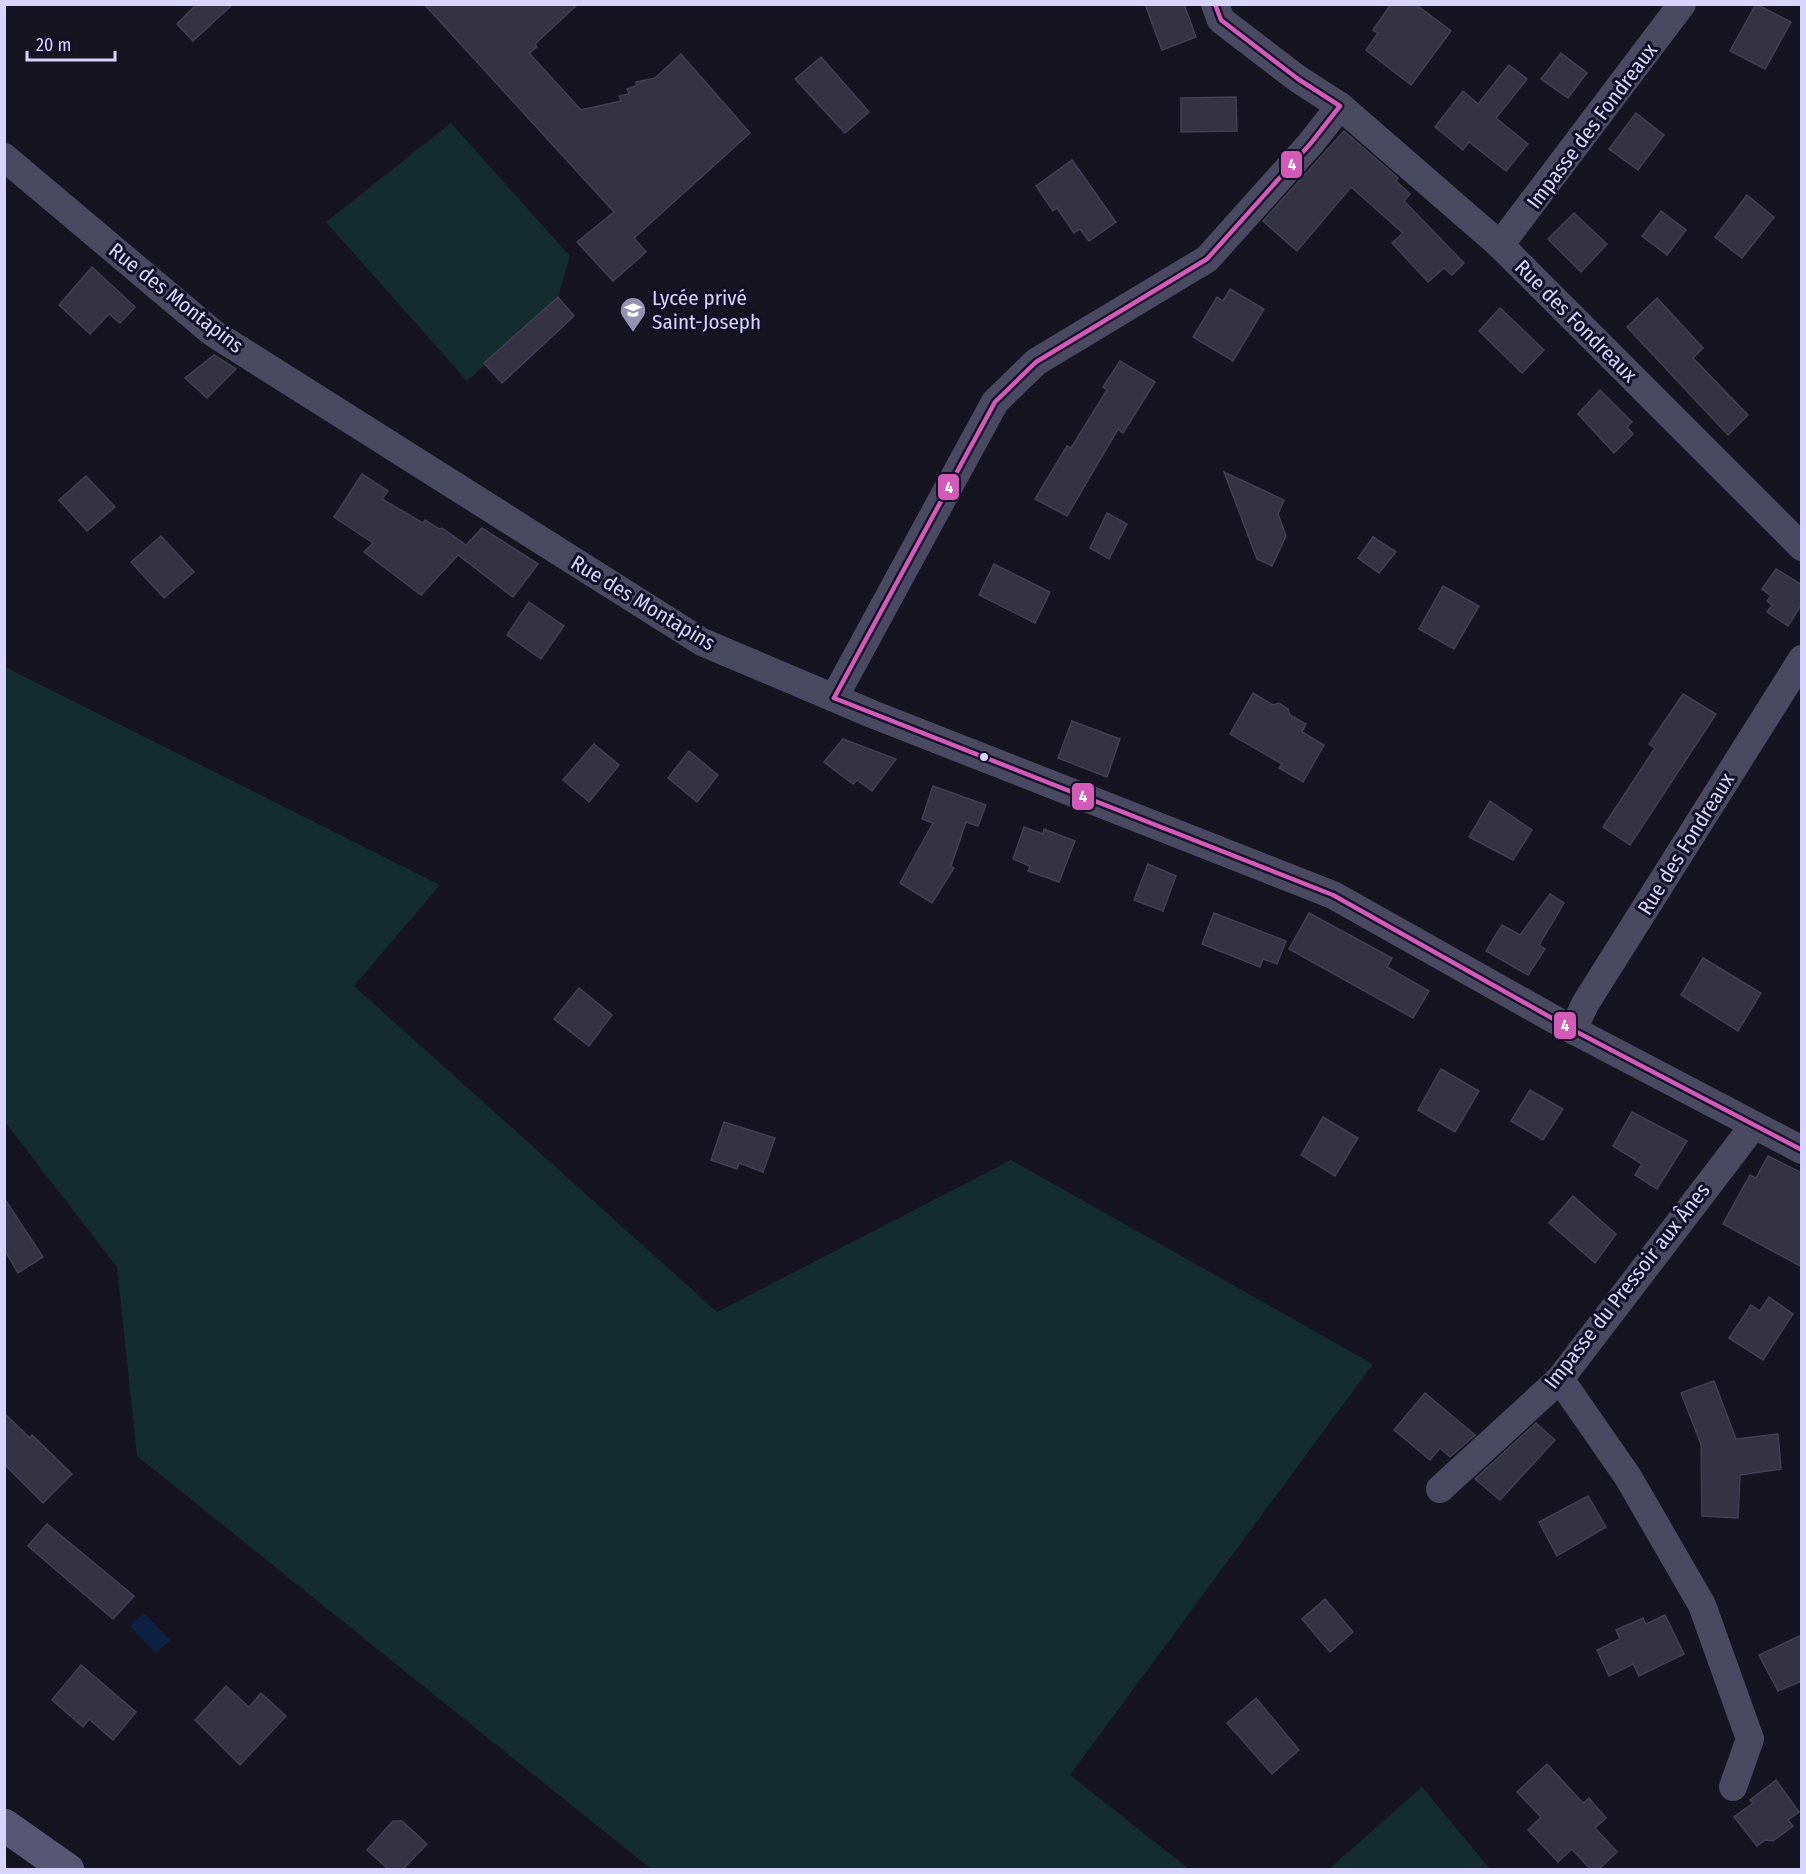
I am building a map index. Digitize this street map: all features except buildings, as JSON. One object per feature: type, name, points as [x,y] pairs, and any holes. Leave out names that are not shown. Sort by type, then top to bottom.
[{"type":"street","name":"Rue des Fondreaux","points":[[1215,4],[1221,20],[1298,79],[1340,106],[1500,245],[1802,547]]},
{"type":"street","name":"Impasse des Fondreaux","points":[[1500,245],[1682,4]]},
{"type":"street","points":[[834,698],[995,402],[1036,362],[1206,259],[1311,143],[1340,106]]},
{"type":"street","name":"Rue des Montapins","points":[[4,157],[213,333],[702,642],[834,698],[1333,895],[1573,1030],[1802,1150]]},
{"type":"street","name":"Rue des Fondreaux","points":[[1573,1030],[1585,1004],[1802,659]]},
{"type":"street","name":"Impasse du Pressoir aux Ânes","points":[[1440,1489],[1560,1379],[1754,1125]]},
{"type":"street","name":"Impasse du Pressoir aux Ânes","points":[[1560,1379],[1628,1477],[1702,1605],[1750,1739],[1733,1787]]},
{"type":"street","points":[[4,1825],[68,1869]]},
{"type":"green space","points":[[451,123],[570,256],[558,297],[467,381],[326,222]]},
{"type":"green space","points":[[5,667],[440,885],[354,986],[717,1312],[1011,1160],[1373,1364],[1070,1775],[1189,1869],[651,1869],[137,1456],[117,1267],[5,1122]]},
{"type":"green space","points":[[1422,1787],[1490,1869],[1329,1869]]},
{"type":"water","points":[[144,1613],[170,1640],[156,1653],[130,1626]]},
{"type":"transit line","name":"4","points":[[834,698],[995,402],[1036,362],[1207,259],[1311,143],[1340,106],[1298,79],[1221,20],[1215,4]]},
{"type":"transit line","name":"4","points":[[834,698],[1333,895],[1573,1030],[1802,1150]]},
{"type":"place","name":"Lycée privé Saint-Joseph","points":[[633,333]]}]
